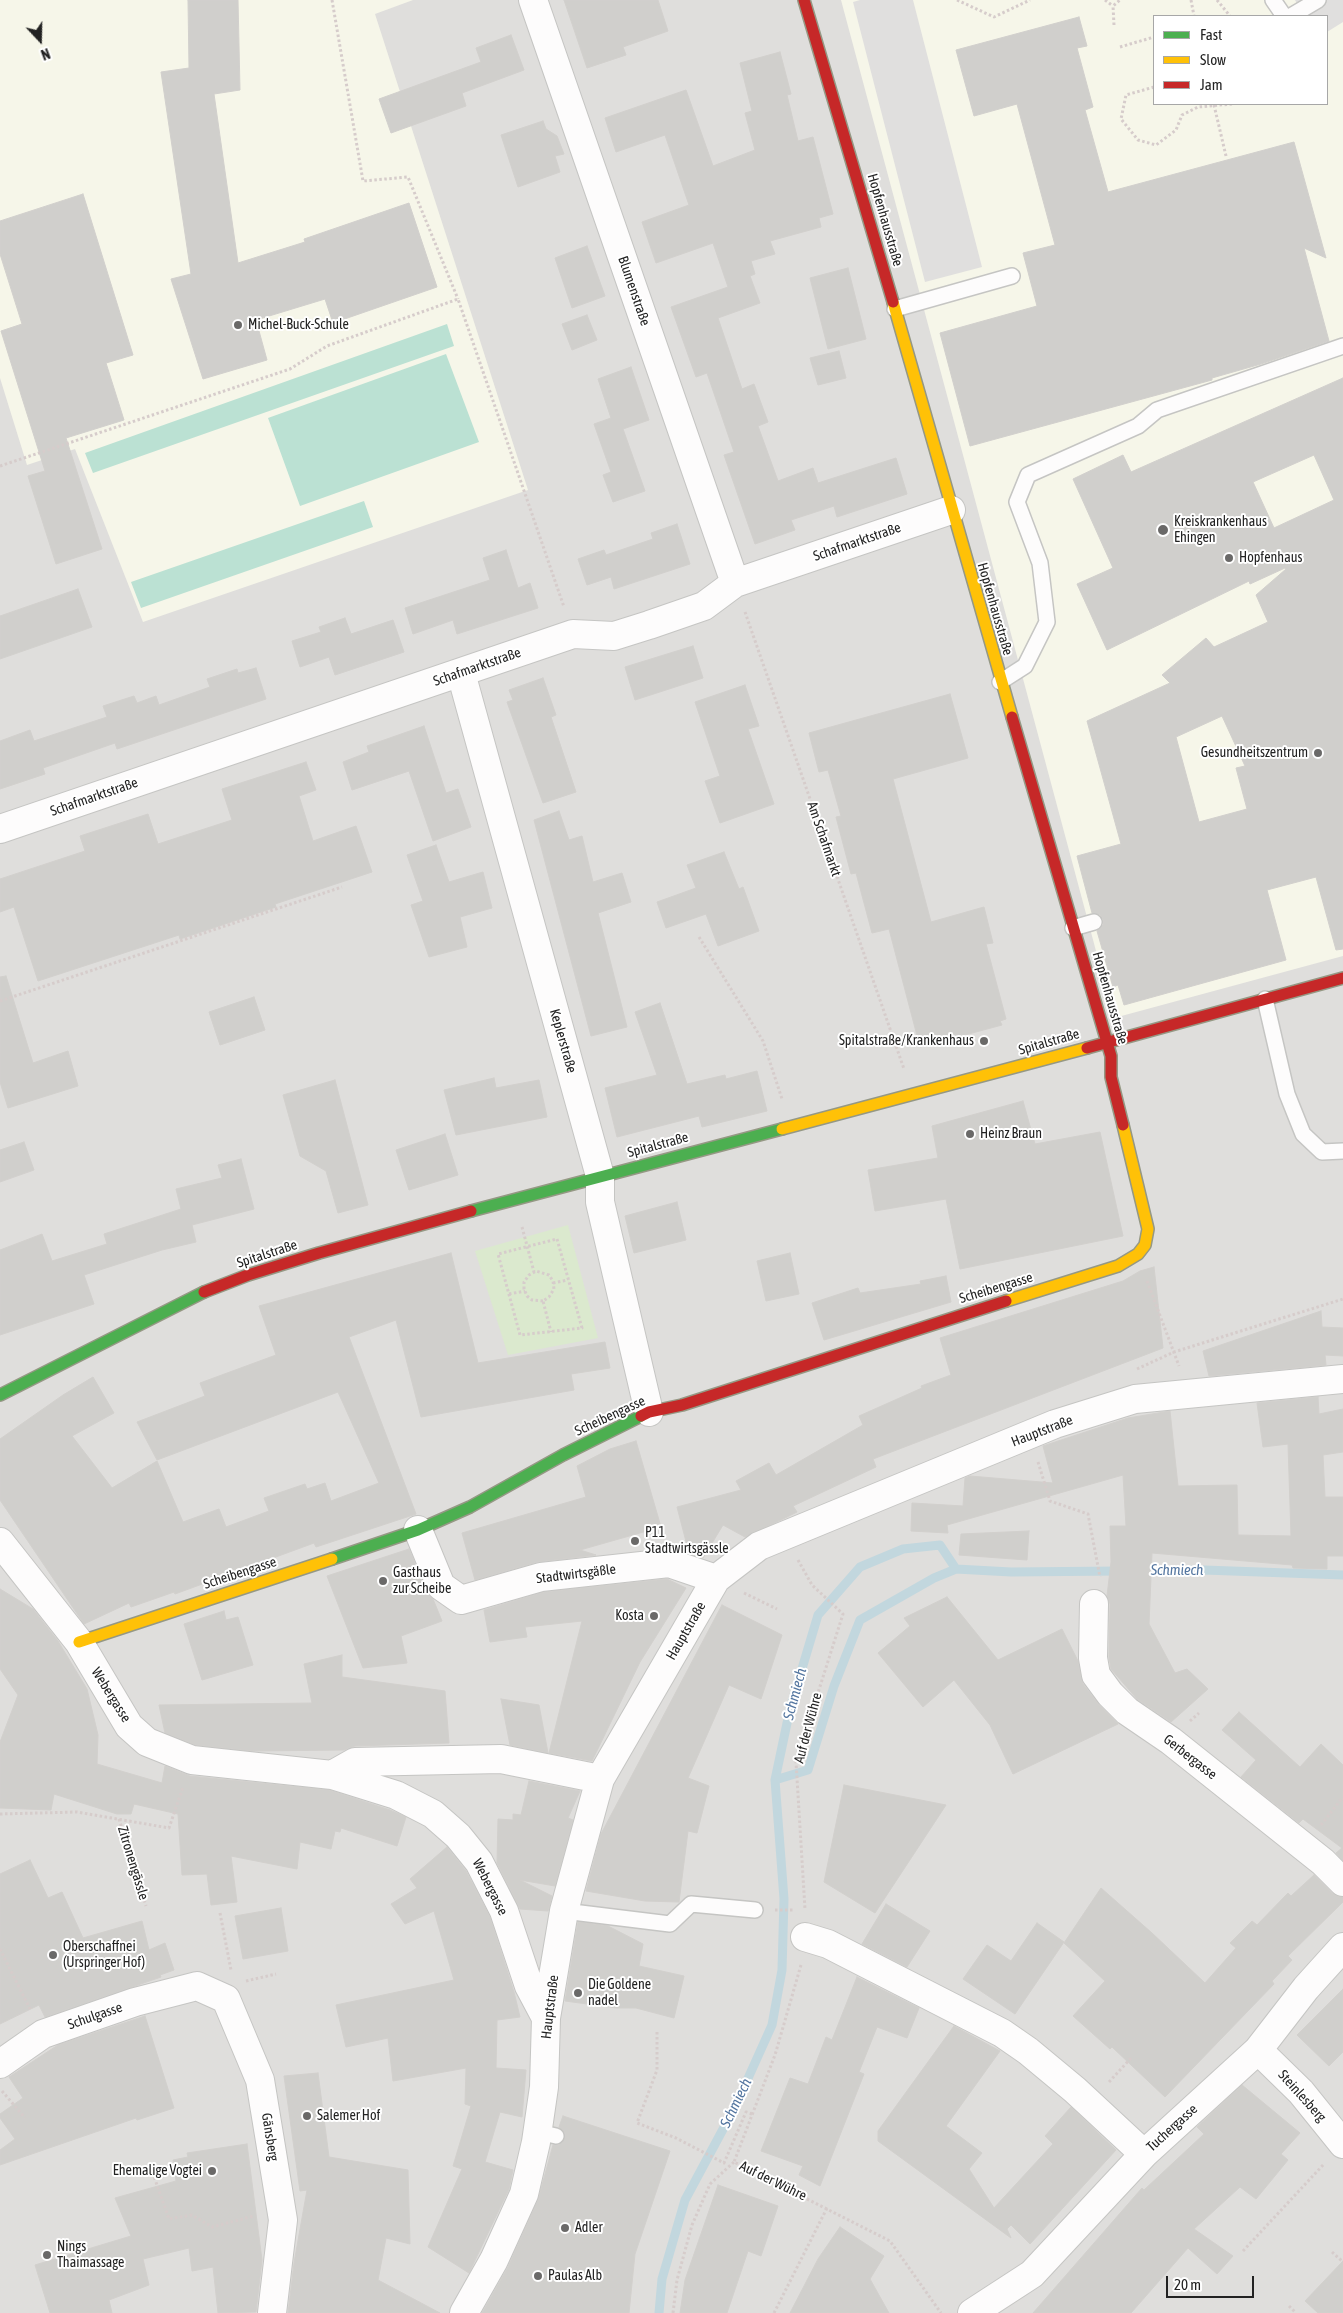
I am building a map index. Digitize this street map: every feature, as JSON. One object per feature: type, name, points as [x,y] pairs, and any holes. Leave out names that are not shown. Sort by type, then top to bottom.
[{"type":"street","name":"Blumenstraße","points":[[533,0],[735,583]]},
{"type":"street","name":"Hopfenhausstraße","points":[[804,0],[895,309],[1000,682],[1111,1056],[1111,1077],[1148,1229],[1145,1245],[1138,1254]]},
{"type":"street","name":"Schafmarktstraße","points":[[0,829],[573,634],[614,636],[704,606],[735,583],[951,510]]},
{"type":"street","name":"Keplerstraße","points":[[461,673],[600,1176],[600,1202],[648,1412]]},
{"type":"street","name":"Spitalstraße","points":[[0,1395],[189,1298],[248,1275],[319,1252],[600,1176],[913,1096],[1343,978]]},
{"type":"street","name":"Scheibengasse","points":[[79,1642],[418,1530],[470,1507],[563,1455],[648,1412],[682,1405],[854,1348],[1118,1266],[1138,1254]]},
{"type":"street","name":"Hauptstraße","points":[[464,2313],[494,2260],[524,2194],[547,2134],[544,2087],[546,2018],[564,1911],[600,1779],[716,1579],[759,1546],[1055,1424],[1135,1399],[1343,1379]]},
{"type":"street","name":"Stadtwirtsgäßle","points":[[418,1530],[441,1586],[461,1600],[541,1577],[669,1563],[716,1579]]},
{"type":"street","name":"Webergasse","points":[[0,1542],[79,1642],[110,1697],[130,1726],[147,1742],[192,1760],[332,1775],[396,1795],[433,1814],[458,1836],[479,1862],[504,1911],[529,1986],[546,2018]]},
{"type":"street","name":"Gerbergasse","points":[[1094,1604],[1093,1658],[1096,1675],[1110,1694],[1127,1711],[1170,1741],[1323,1862],[1343,1882]]},
{"type":"street","points":[[332,1775],[355,1762],[501,1759],[600,1779]]},
{"type":"street","points":[[805,1937],[828,1944],[1002,2033],[1028,2051],[1090,2102],[1144,2154]]},
{"type":"street","name":"Tuchergasse","points":[[989,2309],[1032,2274],[1144,2154],[1258,2050],[1306,1988],[1343,1947]]},
{"type":"street","name":"Schulgasse","points":[[0,2064],[43,2034],[135,2002],[197,1986]]},
{"type":"street","name":"Gänsberg","points":[[197,1986],[226,1999],[260,2080],[283,2220],[272,2313]]},
{"type":"street","name":"Steinlesberg","points":[[1258,2050],[1301,2092],[1343,2144]]},
{"type":"lane","points":[[1274,0],[1283,15]]},
{"type":"lane","points":[[1293,15],[1318,0]]},
{"type":"lane","points":[[895,309],[1012,276]]},
{"type":"lane","points":[[1000,682],[1025,666],[1047,622],[1040,563],[1016,502],[1028,475],[1138,426],[1157,410],[1343,346]]},
{"type":"lane","points":[[1073,928],[1094,922]]},
{"type":"lane","points":[[1265,999],[1287,1094],[1303,1134],[1322,1152],[1343,1151]]},
{"type":"lane","points":[[564,1911],[670,1924],[691,1904],[762,1910]]},
{"type":"path","points":[[332,0],[362,181],[408,176],[458,299],[573,634]]},
{"type":"path","points":[[957,0],[994,17],[1030,0]]},
{"type":"path","points":[[1105,0],[1113,6]]},
{"type":"path","points":[[1113,6],[1120,0]]},
{"type":"path","points":[[1190,0],[1194,15]]},
{"type":"path","points":[[1217,0],[1229,15]]},
{"type":"path","points":[[1113,6],[1114,25]]},
{"type":"path","points":[[1120,46],[1153,37]]},
{"type":"path","points":[[1153,87],[1126,95],[1121,119],[1138,140],[1156,145],[1176,130],[1182,115],[1198,107],[1214,105],[1226,156]]},
{"type":"path","points":[[0,466],[290,369],[327,346],[458,299]]},
{"type":"path","name":"Am Schafmarkt","points":[[735,583],[913,1096]]},
{"type":"path","points":[[0,1001],[342,887]]},
{"type":"path","points":[[699,937],[763,1041],[791,1126]]},
{"type":"path","points":[[524,1234],[534,1272]]},
{"type":"path","points":[[557,1239],[568,1280],[582,1328],[520,1335],[498,1254],[557,1239]]},
{"type":"path","points":[[1138,1254],[1174,1352]]},
{"type":"path","points":[[534,1272],[549,1275],[553,1283],[554,1289],[549,1297],[543,1301],[532,1300],[525,1292],[524,1282],[534,1272]]},
{"type":"path","points":[[553,1283],[568,1280]]},
{"type":"path","points":[[509,1294],[525,1292]]},
{"type":"path","points":[[543,1301],[551,1332]]},
{"type":"path","points":[[1029,1435],[1050,1501],[1088,1514],[1101,1578]]},
{"type":"path","name":"Auf der Wühre","points":[[812,1585],[843,1614],[796,1762],[805,1937],[801,1971],[792,2003],[734,2162],[890,2241],[941,2313]]},
{"type":"path","name":"Zitronengässle","points":[[0,1814],[77,1812],[169,1828],[192,1760]]},
{"type":"path","points":[[1304,1847],[1343,1797]]},
{"type":"path","name":"Zitronengässle","points":[[119,1819],[146,1906]]},
{"type":"path","points":[[762,1910],[797,1910]]},
{"type":"path","points":[[220,1913],[231,1971]]},
{"type":"path","points":[[0,1949],[43,2034]]},
{"type":"path","points":[[657,2032],[657,2070],[637,2124],[676,2138],[724,2162],[746,2112],[752,2114]]},
{"type":"path","points":[[1090,2102],[1132,2057]]},
{"type":"path","points":[[0,2089],[25,2118]]},
{"type":"path","points":[[1243,2251],[1343,2144]]},
{"type":"path","points":[[673,2313],[677,2280],[692,2225],[710,2184],[734,2162]]},
{"type":"path","points":[[151,2168],[169,2220],[192,2215],[212,2226],[282,2210]]},
{"type":"path","points":[[774,2313],[827,2208]]},
{"type":"path","points":[[1332,2252],[1343,2262]]},
{"type":"path","points":[[1289,2306],[1296,2313]]},
{"type":"shaded area","points":[[0,0],[1343,0],[1343,2313],[0,2313]]},
{"type":"shaded area","name":"Michel-Buck-Schule","points":[[0,0],[413,0],[375,14],[528,490],[143,622],[75,449],[27,465],[0,378]]},
{"type":"shaded area","name":"Kreiskrankenhaus Ehingen","points":[[841,0],[1343,0],[1343,956],[1114,1018]]},
{"type":"shaded area","points":[[860,0],[913,0],[982,267],[925,282],[853,2]]},
{"type":"shaded area","points":[[1295,0],[1343,0],[1343,22],[1328,31],[1328,15],[1303,15]]},
{"type":"green space","points":[[447,324],[454,346],[93,473],[85,453]]},
{"type":"green space","points":[[446,354],[479,442],[300,506],[268,418]]},
{"type":"green space","points":[[364,501],[373,527],[141,608],[131,582]]},
{"type":"green space","points":[[568,1225],[598,1338],[508,1355],[475,1251]]},
{"type":"building","points":[[188,0],[238,0],[240,90],[214,94],[238,263],[305,242],[304,239],[409,203],[437,287],[333,323],[325,299],[256,320],[267,360],[203,379],[171,279],[191,274],[161,72],[189,68]]},
{"type":"building","points":[[564,0],[658,0],[668,31],[623,47],[626,55],[587,68]]},
{"type":"building","points":[[1079,17],[1087,46],[1077,48],[1093,107],[1085,110],[1108,192],[1294,142],[1326,258],[1304,248],[1329,341],[1212,378],[1212,380],[970,446],[940,333],[1037,306],[1023,253],[1055,245],[1017,104],[974,116],[956,50]]},
{"type":"building","points":[[511,35],[524,70],[462,93],[466,106],[391,133],[379,99],[481,62],[476,48]]},
{"type":"building","points":[[780,52],[791,94],[787,95],[798,141],[813,137],[833,214],[819,218],[821,227],[770,241],[775,254],[751,261],[755,274],[750,276],[760,303],[718,318],[742,389],[754,384],[768,422],[758,426],[778,481],[813,468],[818,483],[896,458],[907,494],[837,517],[834,506],[791,520],[795,530],[755,544],[724,455],[734,452],[707,373],[696,377],[671,307],[728,287],[713,243],[656,263],[642,222],[689,205],[665,135],[616,152],[605,118],[686,90],[713,166],[755,150],[745,113],[752,111],[740,63]]},
{"type":"building","points":[[543,121],[546,129],[557,136],[564,154],[555,156],[560,172],[518,187],[501,135]]},
{"type":"building","points":[[83,194],[133,355],[106,363],[124,420],[66,438],[102,549],[56,564],[28,476],[45,471],[1,331],[22,324],[0,254],[0,221]]},
{"type":"building","points":[[587,246],[605,296],[572,308],[555,258]]},
{"type":"building","points":[[848,268],[866,339],[828,349],[810,278]]},
{"type":"building","points":[[587,315],[597,340],[572,350],[562,324]]},
{"type":"building","points":[[839,351],[846,378],[818,385],[810,358]]},
{"type":"building","points":[[631,367],[649,420],[623,429],[645,491],[613,502],[603,475],[611,472],[594,424],[611,418],[598,379]]},
{"type":"building","points":[[1343,378],[1343,949],[1336,950],[1316,877],[1267,890],[1286,960],[1124,1005],[1118,985],[1113,987],[1097,931],[1103,925],[1103,919],[1100,915],[1092,913],[1077,856],[1121,844],[1087,721],[1170,683],[1162,675],[1206,638],[1214,647],[1268,622],[1256,595],[1286,569],[1250,584],[1249,581],[1107,650],[1077,584],[1113,568],[1073,479],[1123,455],[1131,472]],"holes":[[[1314,455],[1334,500],[1274,528],[1253,482]],[[1222,716],[1245,766],[1236,768],[1247,809],[1199,822],[1176,737]]]},
{"type":"building","points":[[677,524],[690,564],[614,589],[611,577],[587,585],[578,559],[604,550],[606,555],[653,539],[651,533]]},
{"type":"building","points":[[506,550],[518,588],[530,583],[538,608],[457,634],[453,620],[413,634],[405,608],[490,580],[483,558]]},
{"type":"building","points":[[78,589],[92,627],[0,659],[0,616]]},
{"type":"building","points":[[345,618],[351,634],[393,620],[404,652],[335,675],[329,657],[300,667],[292,641],[321,632],[319,627]]},
{"type":"building","points":[[693,646],[703,678],[635,700],[625,667]]},
{"type":"building","points":[[256,668],[266,699],[117,749],[115,743],[43,768],[45,774],[0,789],[0,741],[30,730],[34,741],[107,717],[103,706],[134,696],[137,703],[156,696],[159,705],[210,687],[207,679],[237,669],[238,673]]},
{"type":"building","points":[[543,678],[556,715],[551,717],[576,792],[543,803],[507,702],[513,700],[509,690]]},
{"type":"building","points":[[745,685],[759,726],[748,729],[774,804],[720,823],[705,781],[720,776],[695,702]]},
{"type":"building","points":[[950,694],[968,758],[893,779],[931,922],[984,907],[993,943],[986,944],[1006,1019],[1000,1021],[1002,1025],[920,1047],[889,929],[872,933],[856,873],[851,874],[836,817],[841,816],[828,770],[819,772],[809,733]]},
{"type":"building","points":[[424,726],[446,793],[458,789],[471,827],[433,841],[409,771],[352,790],[343,762],[369,752],[367,746]]},
{"type":"building","points":[[306,762],[316,790],[299,796],[313,841],[356,826],[372,872],[275,904],[276,907],[180,939],[179,935],[38,981],[14,907],[0,912],[0,879],[85,851],[80,836],[148,814],[158,844],[232,820],[222,789]]},
{"type":"building","points":[[559,811],[569,840],[582,836],[593,882],[622,873],[631,902],[598,913],[627,1027],[591,1036],[534,820]]},
{"type":"building","points":[[436,845],[449,882],[483,872],[492,908],[460,917],[467,947],[429,957],[411,905],[423,901],[407,855]]},
{"type":"building","points":[[724,852],[739,889],[743,887],[759,931],[718,946],[706,914],[666,928],[657,902],[696,888],[687,865]]},
{"type":"building","points":[[6,976],[33,1063],[68,1051],[78,1086],[8,1108],[0,1082],[0,977]]},
{"type":"building","points":[[254,997],[265,1030],[220,1045],[209,1012]]},
{"type":"building","points":[[660,1003],[687,1084],[725,1075],[726,1079],[757,1071],[767,1111],[702,1127],[699,1116],[617,1137],[605,1088],[657,1075],[635,1012]]},
{"type":"building","points":[[494,1078],[496,1088],[539,1080],[547,1117],[456,1135],[444,1090]]},
{"type":"building","points":[[335,1080],[368,1205],[338,1213],[326,1171],[300,1156],[283,1095]]},
{"type":"building","points":[[1023,1101],[1035,1144],[1100,1132],[1123,1236],[960,1269],[946,1199],[875,1211],[868,1170],[938,1158],[932,1126]]},
{"type":"building","points":[[445,1134],[458,1175],[409,1190],[396,1150]]},
{"type":"building","points":[[24,1142],[34,1170],[0,1182],[0,1150]]},
{"type":"building","points":[[241,1159],[254,1209],[192,1225],[196,1242],[162,1250],[84,1275],[94,1304],[0,1335],[0,1250],[42,1234],[52,1261],[107,1244],[104,1234],[181,1209],[176,1189],[222,1178],[218,1165]]},
{"type":"building","points":[[677,1202],[686,1240],[634,1253],[625,1216]]},
{"type":"building","points":[[451,1253],[478,1363],[605,1342],[610,1368],[571,1374],[574,1390],[421,1417],[396,1320],[349,1337],[416,1514],[316,1547],[314,1543],[175,1594],[174,1592],[131,1607],[129,1603],[84,1624],[0,1500],[0,1439],[63,1395],[93,1377],[114,1413],[72,1436],[112,1488],[157,1461],[183,1522],[219,1509],[226,1527],[269,1511],[264,1498],[305,1484],[307,1489],[325,1483],[331,1501],[379,1483],[338,1392],[157,1460],[137,1422],[205,1396],[200,1383],[276,1355],[259,1306]]},
{"type":"building","points":[[790,1253],[799,1294],[766,1301],[757,1261]]},
{"type":"building","points":[[1154,1267],[1163,1348],[873,1459],[876,1467],[793,1506],[797,1512],[745,1537],[723,1525],[703,1558],[689,1553],[677,1507],[741,1490],[736,1481],[769,1463],[776,1475],[863,1425],[859,1416],[922,1388],[921,1386],[951,1375],[940,1338],[1123,1281],[1140,1271]]},
{"type":"building","points":[[946,1276],[951,1302],[824,1340],[812,1303],[858,1288],[860,1293],[921,1284],[920,1281]]},
{"type":"building","points":[[1321,1311],[1322,1327],[1343,1328],[1343,1356],[1325,1355],[1326,1365],[1209,1376],[1203,1351]]},
{"type":"building","points":[[1318,1397],[1319,1414],[1343,1409],[1343,1452],[1323,1455],[1325,1497],[1343,1497],[1343,1556],[1327,1556],[1327,1569],[1293,1568],[1292,1565],[1152,1553],[1149,1624],[1175,1673],[1187,1669],[1208,1689],[1171,1722],[1137,1699],[1111,1669],[1109,1657],[1110,1604],[1107,1596],[1111,1562],[1110,1526],[1126,1526],[1123,1475],[947,1525],[948,1533],[911,1531],[912,1503],[963,1506],[965,1478],[970,1476],[1053,1483],[1043,1446],[1128,1418],[1170,1411],[1178,1486],[1237,1485],[1238,1535],[1291,1536],[1288,1444],[1263,1447],[1257,1403]]},
{"type":"building","points":[[636,1441],[661,1527],[580,1550],[596,1555],[537,1562],[475,1580],[462,1533],[586,1497],[577,1466],[610,1449]]},
{"type":"building","points":[[1029,1531],[1027,1560],[959,1555],[961,1534]]},
{"type":"building","points":[[409,1549],[427,1592],[433,1599],[442,1621],[401,1636],[407,1663],[363,1668],[327,1576]]},
{"type":"building","points":[[667,1579],[686,1588],[640,1662],[592,1761],[549,1753],[582,1621],[525,1627],[527,1637],[490,1642],[484,1610],[544,1592]]},
{"type":"building","points":[[0,1589],[33,1609],[58,1641],[87,1689],[98,1735],[97,1764],[162,1783],[165,1766],[190,1776],[329,1790],[406,1817],[397,1846],[341,1828],[340,1832],[335,1831],[331,1849],[300,1842],[297,1869],[231,1856],[237,1902],[211,1905],[207,1874],[182,1875],[178,1814],[134,1804],[131,1814],[117,1814],[54,1794],[51,1810],[0,1808],[0,1742],[18,1695],[0,1669]]},
{"type":"building","points":[[947,1597],[998,1660],[1062,1629],[1078,1661],[1083,1684],[1099,1705],[1118,1724],[1013,1774],[990,1725],[954,1680],[923,1707],[878,1653],[910,1626],[904,1618]]},
{"type":"building","points":[[722,1605],[782,1635],[761,1699],[729,1685],[688,1778],[709,1786],[697,1833],[688,1831],[679,1902],[645,1901],[586,1891],[601,1834]]},
{"type":"building","points":[[224,1611],[226,1620],[238,1617],[253,1665],[202,1680],[184,1624]]},
{"type":"building","points":[[342,1655],[342,1677],[445,1691],[449,1743],[355,1746],[344,1750],[251,1751],[196,1745],[165,1733],[159,1705],[312,1703],[304,1664]]},
{"type":"building","points":[[501,1699],[539,1705],[548,1753],[510,1745]]},
{"type":"building","points":[[1239,1712],[1300,1767],[1321,1744],[1343,1765],[1343,1860],[1336,1853],[1342,1848],[1303,1819],[1299,1823],[1241,1777],[1256,1760],[1222,1730]]},
{"type":"building","points":[[529,1781],[580,1791],[568,1818],[573,1820],[555,1886],[520,1880],[552,1896],[548,1911],[520,1909],[497,1863],[498,1819],[513,1820],[513,1814],[521,1815]]},
{"type":"building","points":[[844,1785],[946,1805],[875,1913],[824,1882]]},
{"type":"building","points":[[447,1847],[466,1871],[490,1917],[520,2017],[497,2020],[496,2068],[526,2070],[522,2117],[500,2112],[485,2162],[513,2170],[509,2189],[469,2273],[428,2247],[462,2169],[453,2166],[471,2106],[465,2104],[466,2068],[393,2081],[388,2038],[346,2047],[336,2005],[454,1980],[434,1911],[405,1924],[391,1904],[417,1888],[410,1879]]},
{"type":"building","points":[[30,1860],[48,1898],[62,1892],[83,1938],[142,1921],[149,1950],[165,1943],[174,1970],[160,1975],[161,1977],[45,2017],[39,2005],[0,2024],[0,1874]]},
{"type":"building","points":[[1314,1875],[1332,1893],[1343,1897],[1343,1902],[1288,1956],[1292,1960],[1272,1981],[1274,1984],[1165,2097],[1112,2047],[1110,2049],[1073,2016],[1105,1981],[1064,1943],[1101,1888],[1205,1983],[1236,1948],[1230,1943],[1252,1921],[1257,1925],[1288,1893],[1291,1896]]},
{"type":"building","points":[[886,1904],[930,1931],[907,1967],[862,1944]]},
{"type":"building","points":[[281,1908],[288,1951],[243,1959],[235,1916]]},
{"type":"building","points":[[578,1922],[608,1926],[643,1944],[639,1966],[684,1976],[674,2018],[636,2008],[617,2008],[565,2001]]},
{"type":"building","points":[[1037,1923],[1064,1942],[1015,2014],[963,1979],[987,1945],[1011,1961]]},
{"type":"building","points":[[857,1977],[919,2008],[907,2038],[877,2027],[859,2072],[864,2074],[820,2186],[799,2175],[803,2166],[761,2151],[790,2078],[808,2084],[826,2037],[832,2040]]},
{"type":"building","points":[[1343,1989],[1343,2052],[1329,2066],[1297,2035]]},
{"type":"building","points":[[145,2016],[174,2108],[137,2120],[136,2118],[0,2165],[0,2150],[15,2139],[0,2118],[0,2114],[23,2098],[9,2077],[58,2045]]},
{"type":"building","points":[[954,2026],[1000,2051],[946,2126],[982,2153],[969,2169],[994,2208],[1053,2144],[1045,2136],[1071,2107],[1116,2150],[1030,2244],[1011,2225],[1007,2229],[1011,2238],[878,2141],[878,2131]]},
{"type":"building","points":[[318,2073],[329,2157],[408,2170],[410,2244],[386,2238],[378,2280],[440,2313],[288,2313],[294,2263],[307,2190],[300,2191],[284,2076]]},
{"type":"building","points":[[1242,2085],[1300,2133],[1281,2154],[1288,2160],[1256,2199],[1240,2187],[1194,2229],[1233,2256],[1217,2274],[1188,2248],[1131,2313],[1033,2313],[1142,2188],[1144,2190],[1204,2134],[1197,2127]]},
{"type":"building","points":[[563,2116],[670,2151],[635,2254],[629,2313],[482,2313],[508,2267],[538,2200],[553,2145],[559,2145],[565,2138],[565,2133],[559,2127]]},
{"type":"building","points":[[247,2144],[262,2260],[256,2312],[218,2313],[213,2267],[192,2271],[189,2248],[143,2259],[149,2285],[109,2300],[112,2313],[50,2313],[35,2265],[131,2236],[115,2198],[176,2181],[173,2160],[188,2157],[187,2153]]},
{"type":"building","points":[[718,2185],[778,2206],[761,2256],[748,2251],[727,2313],[680,2313],[685,2280]]},
{"type":"building","points":[[840,2227],[884,2256],[870,2279],[889,2313],[790,2313],[818,2259]]},
{"type":"building","points":[[1343,2261],[1343,2313],[1318,2313],[1305,2301]]},
{"type":"waterway","name":"Schmiech","points":[[659,2313],[662,2279],[685,2200],[736,2105],[772,2025],[782,1970],[784,1899],[775,1780],[790,1709],[818,1615],[860,1567],[903,1549],[940,1545],[956,1569],[1011,1572],[1120,1571]]},
{"type":"waterway","points":[[775,1780],[808,1770],[834,1686],[860,1620],[934,1578],[956,1569]]},
{"type":"waterway","name":"Schmiech","points":[[1141,1571],[1204,1570],[1343,1575]]},
{"type":"traffic: fast","points":[[471,1211],[782,1129]]},
{"type":"traffic: fast","points":[[0,1395],[204,1292]]},
{"type":"traffic: fast","points":[[332,1559],[418,1530],[470,1507],[563,1455],[641,1416]]},
{"type":"traffic: slow","points":[[893,302],[1012,717]]},
{"type":"traffic: slow","points":[[782,1129],[1087,1048]]},
{"type":"traffic: slow","points":[[1006,1301],[1118,1266],[1138,1254],[1145,1245],[1148,1229],[1123,1125]]},
{"type":"traffic: slow","points":[[79,1642],[332,1559]]},
{"type":"traffic: jam","points":[[804,0],[893,302]]},
{"type":"traffic: jam","points":[[1012,717],[1111,1056],[1111,1077],[1123,1125]]},
{"type":"traffic: jam","points":[[1087,1048],[1343,978]]},
{"type":"traffic: jam","points":[[204,1292],[248,1275],[319,1253],[471,1211]]},
{"type":"traffic: jam","points":[[641,1416],[649,1412],[682,1405],[1006,1301]]},
{"type":"place","name":"Michel-Buck-Schule","points":[[238,325]]},
{"type":"place","name":"Kreiskrankenhaus Ehingen","points":[[1163,530]]},
{"type":"place","name":"Hopfenhaus","points":[[1229,558]]},
{"type":"place","name":"Gesundheitszentrum","points":[[1318,753]]},
{"type":"place","name":"Spitalstraße/Krankenhaus","points":[[984,1041]]},
{"type":"place","name":"Heinz Braun","points":[[970,1134]]},
{"type":"place","name":"P11 Stadtwirtsgässle","points":[[635,1541]]},
{"type":"place","name":"Gasthaus zur Scheibe","points":[[383,1581]]},
{"type":"place","name":"Kosta","points":[[654,1616]]},
{"type":"place","name":"Oberschaffnei (Urspringer Hof)","points":[[53,1955]]},
{"type":"place","name":"Die Goldene nadel","points":[[578,1993]]},
{"type":"place","name":"Salemer Hof","points":[[307,2116]]},
{"type":"place","name":"Ehemalige Vogtei","points":[[212,2171]]},
{"type":"place","name":"Adler","points":[[565,2228]]},
{"type":"place","name":"Nings Thaimassage","points":[[47,2255]]},
{"type":"place","name":"Paulas Alb","points":[[538,2276]]}]
